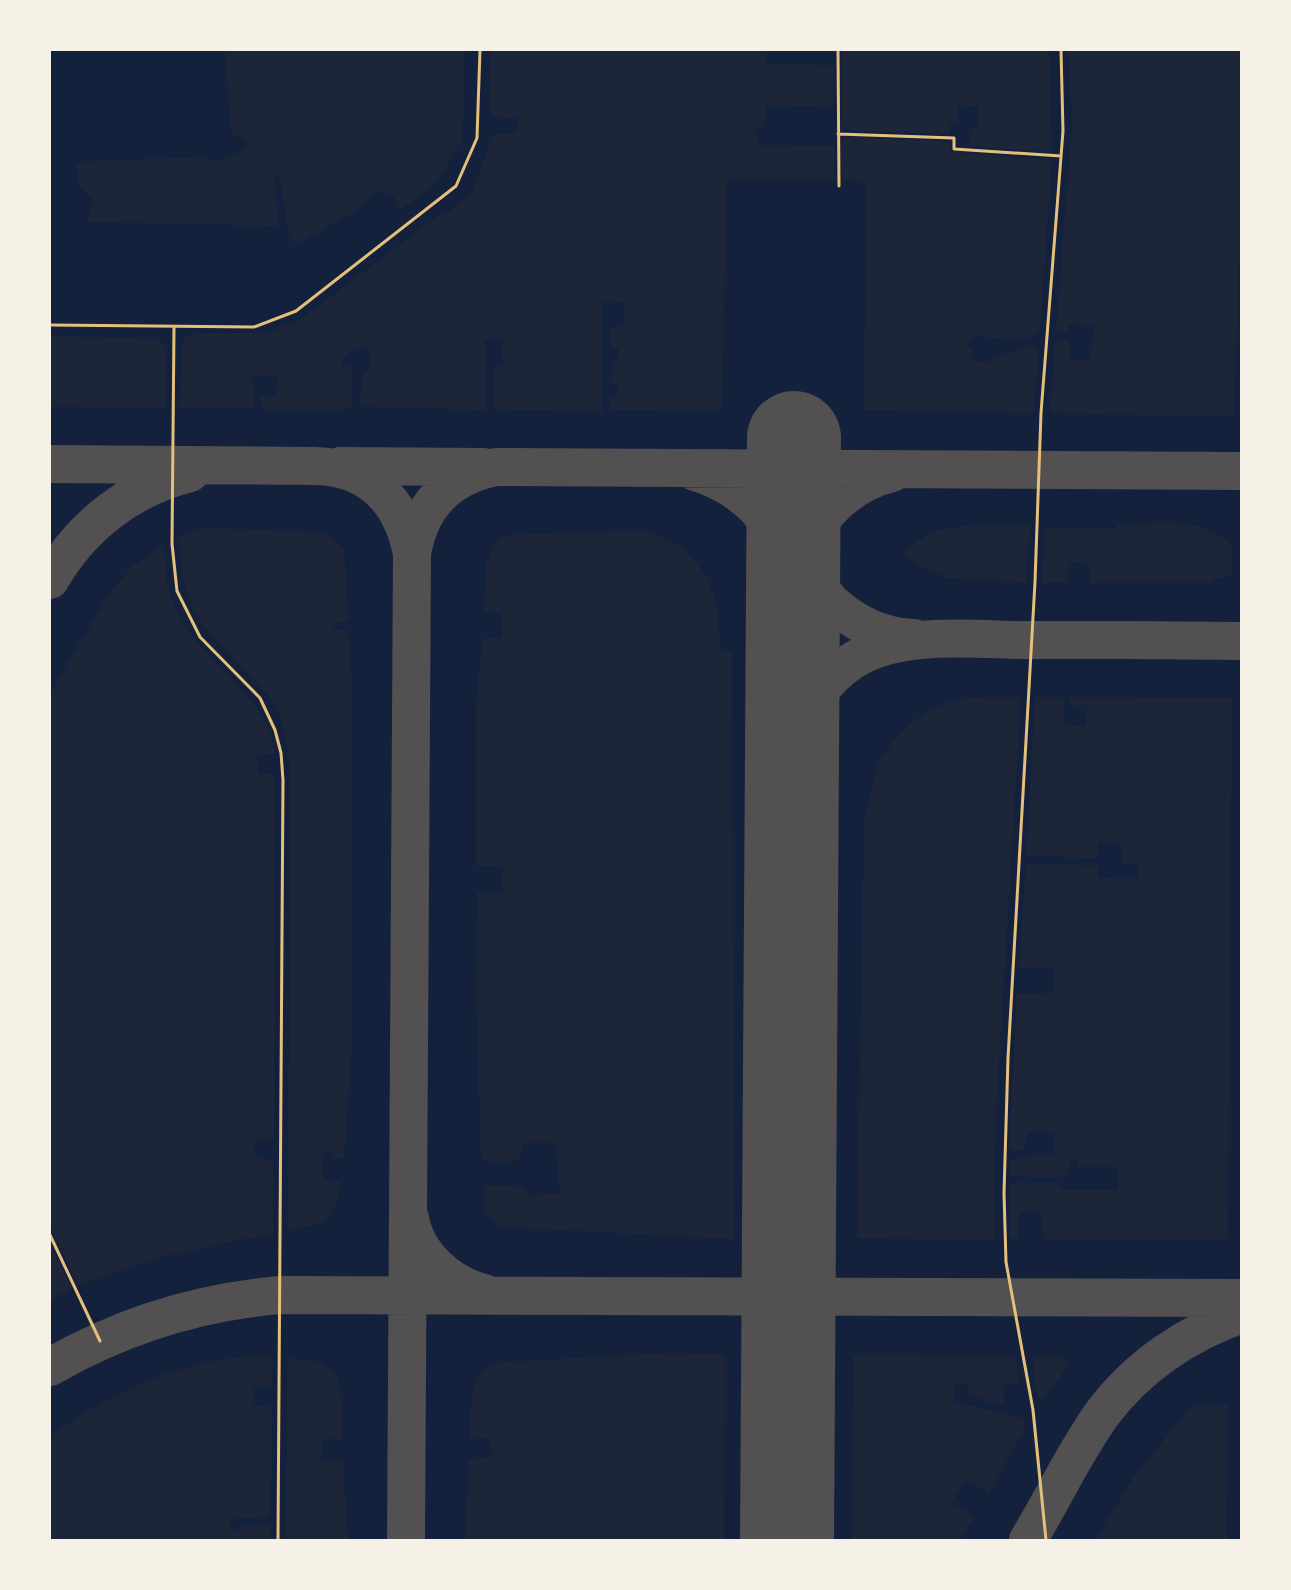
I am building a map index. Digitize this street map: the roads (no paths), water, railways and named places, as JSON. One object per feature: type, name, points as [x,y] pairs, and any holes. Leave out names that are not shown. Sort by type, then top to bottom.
[{"type":"lane","points":[[50,325],[254,327],[296,310],[456,186],[477,138],[480,50]]},
{"type":"lane","points":[[838,50],[839,186]]},
{"type":"lane","points":[[1046,1540],[1033,1410],[1006,1262],[1004,1192],[1008,1058],[1035,582],[1041,412],[1063,131],[1061,50]]},
{"type":"lane","points":[[838,134],[954,138],[954,149],[1061,156]]},
{"type":"lane","points":[[174,327],[172,544],[177,591],[200,637],[260,698],[275,730],[281,753],[283,780],[278,1540]]},
{"type":"lane","points":[[50,1236],[100,1341]]}]
